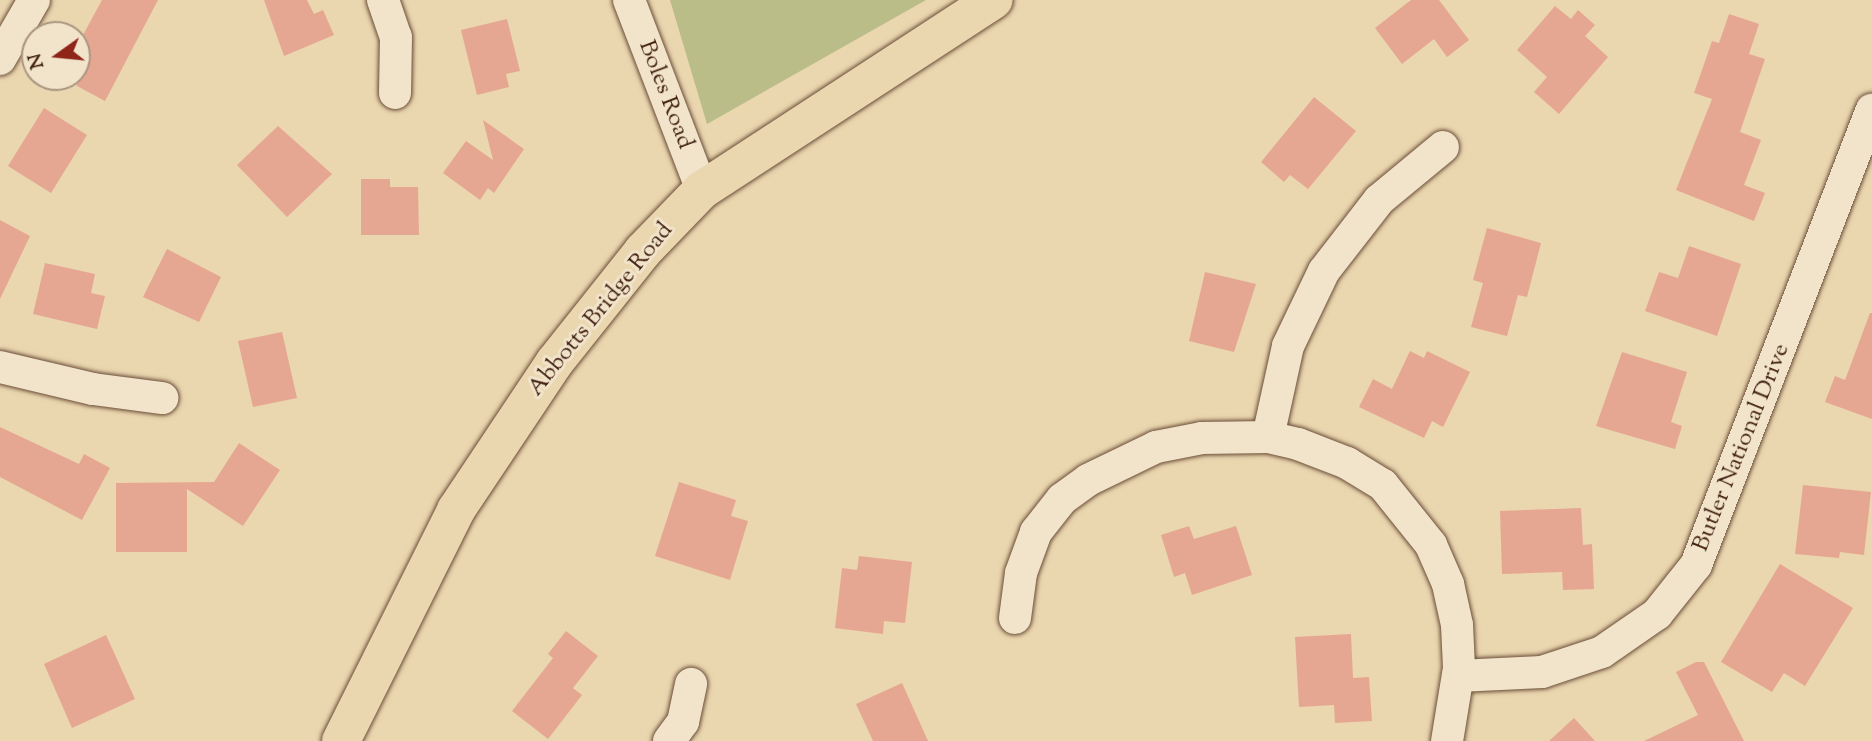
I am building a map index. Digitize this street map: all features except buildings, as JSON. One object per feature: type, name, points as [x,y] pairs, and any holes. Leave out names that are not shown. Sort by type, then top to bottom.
[{"type":"main road","name":"Abbotts Bridge Road","points":[[341,741],[456,510],[500,442],[598,306],[702,190],[994,0]]},
{"type":"street","points":[[0,59],[34,0]]},
{"type":"street","points":[[383,0],[396,37],[395,93]]},
{"type":"street","name":"Boles Road","points":[[629,0],[702,190]]},
{"type":"street","name":"Butler National Drive","points":[[1458,676],[1542,672],[1602,652],[1657,614],[1696,565],[1872,110]]},
{"type":"street","points":[[1268,437],[1288,346],[1324,271],[1379,200],[1443,146]]},
{"type":"street","points":[[0,367],[93,388],[162,398]]},
{"type":"street","points":[[1015,618],[1021,572],[1036,532],[1062,499],[1088,480],[1156,447],[1202,438],[1268,437],[1347,463],[1383,485],[1410,513],[1431,545],[1448,584],[1457,625],[1458,676],[1447,741]]},
{"type":"street","points":[[669,741],[683,722],[691,684]]},
{"type":"green space","points":[[670,0],[926,0],[707,124]]}]
